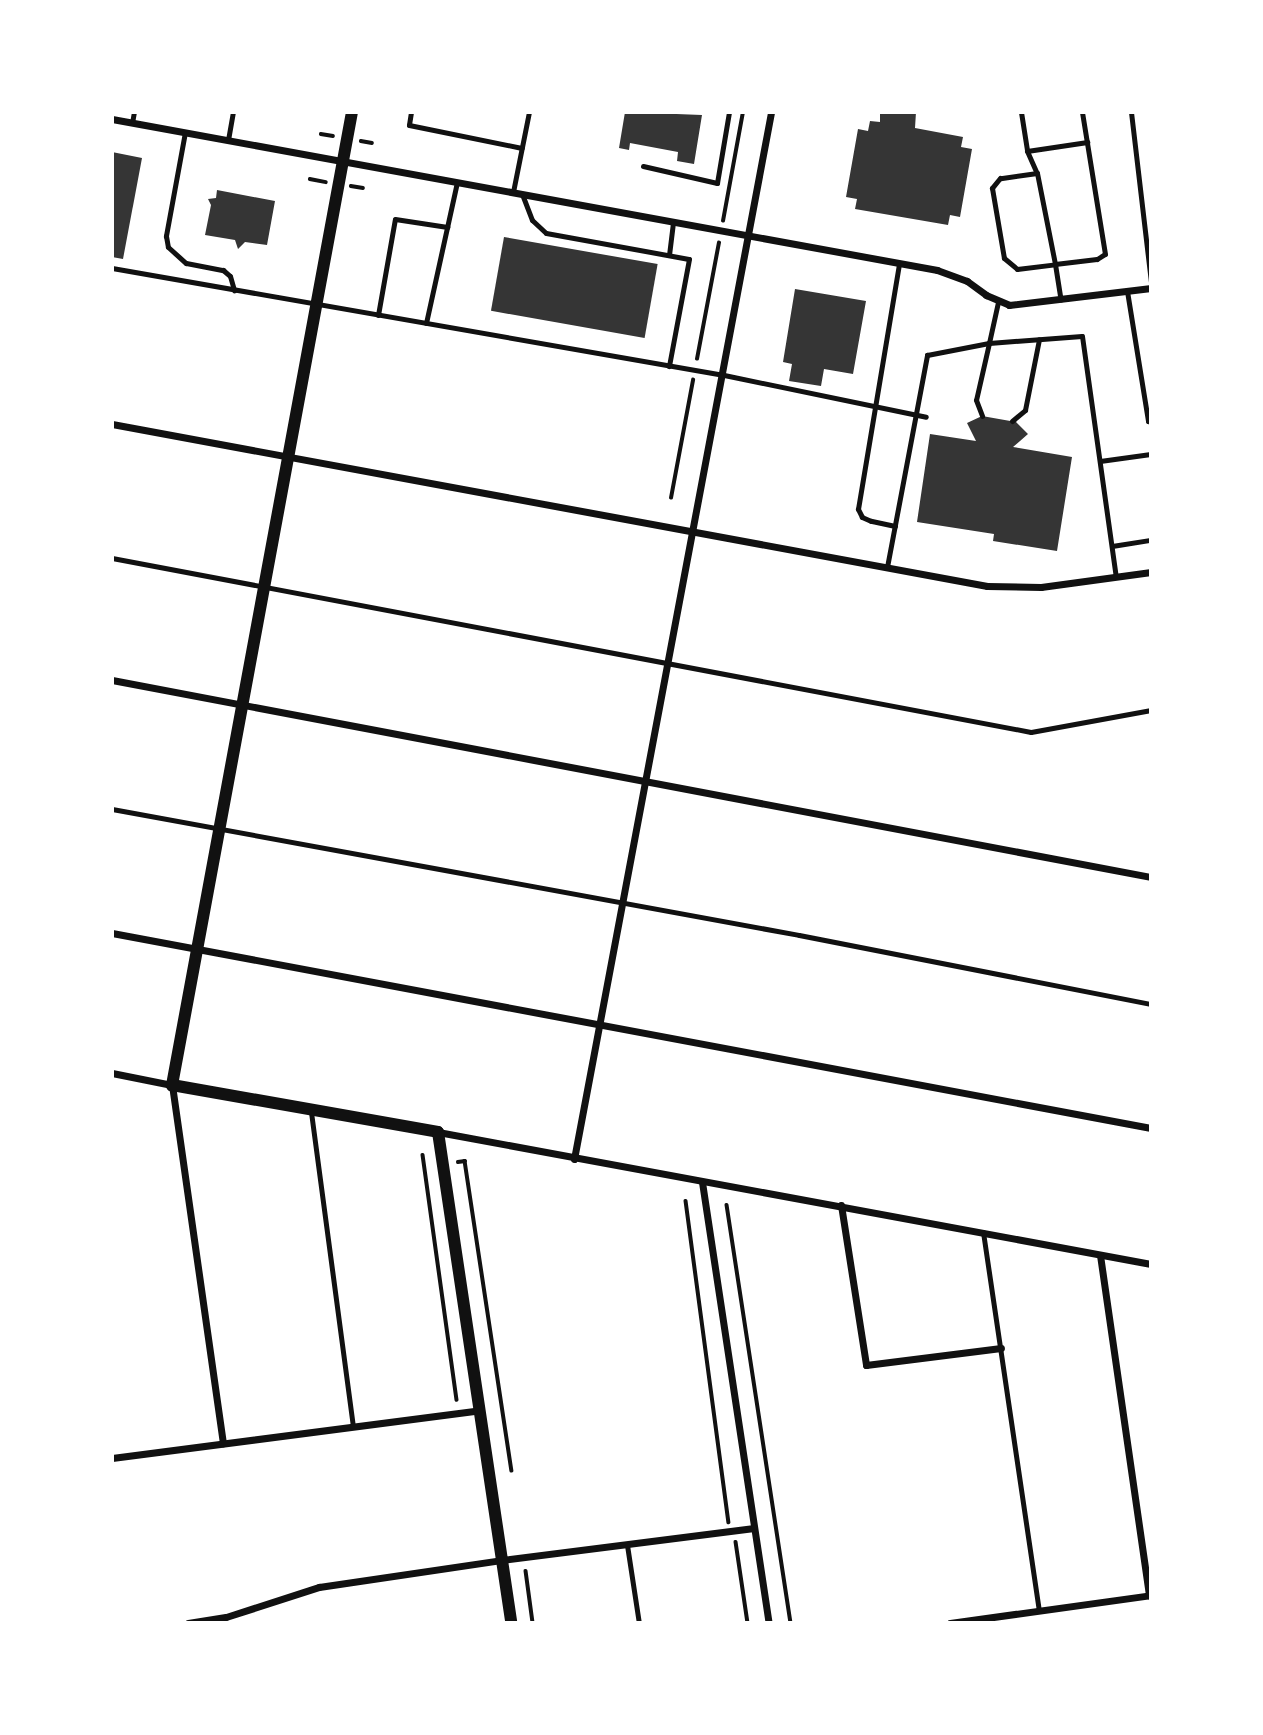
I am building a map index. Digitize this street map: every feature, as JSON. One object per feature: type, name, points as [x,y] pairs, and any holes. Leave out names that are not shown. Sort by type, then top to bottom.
[{"type":"street","points":[[223,1443],[172,1085],[352,112]]},
{"type":"street","points":[[574,1159],[602,1026],[771,112]]},
{"type":"street","points":[[112,119],[899,263],[960,278],[998,302],[1009,305],[1151,288]]},
{"type":"street","points":[[112,424],[987,586],[1020,587],[1151,572]]},
{"type":"street","points":[[112,680],[1151,877]]},
{"type":"street","points":[[112,933],[1151,1128]]},
{"type":"street","points":[[112,1073],[1151,1264]]},
{"type":"street","points":[[438,1132],[511,1623]]},
{"type":"street","points":[[702,1182],[769,1623]]},
{"type":"street","points":[[841,1205],[866,1365],[1000,1348]]},
{"type":"street","points":[[950,1623],[1150,1595],[1100,1255]]},
{"type":"street","points":[[112,1458],[480,1410]]},
{"type":"street","points":[[188,1623],[238,1614],[318,1587],[501,1560],[754,1528]]},
{"type":"lane","points":[[132,123],[134,112]]},
{"type":"lane","points":[[228,140],[233,112]]},
{"type":"lane","points":[[411,112],[409,125],[522,148]]},
{"type":"lane","points":[[513,192],[529,112]]},
{"type":"lane","points":[[643,166],[717,183],[729,112]]},
{"type":"lane","points":[[1021,112],[1027,151],[1037,173],[1061,300]]},
{"type":"lane","points":[[1037,173],[1000,178],[992,188],[1004,258],[1017,269],[1097,259],[1105,254],[1082,112]]},
{"type":"lane","points":[[1130,112],[1151,282]]},
{"type":"lane","points":[[185,132],[166,236],[168,247],[186,263],[223,270],[230,276],[234,290]]},
{"type":"lane","points":[[1027,151],[1087,142]]},
{"type":"lane","points":[[426,323],[457,182]]},
{"type":"lane","points":[[522,194],[532,220],[546,233],[689,259],[669,366]]},
{"type":"lane","points":[[378,315],[395,219],[447,227]]},
{"type":"lane","points":[[669,255],[673,221]]},
{"type":"lane","points":[[895,526],[862,517],[858,509],[873,406],[899,263]]},
{"type":"lane","points":[[112,268],[724,375],[926,417]]},
{"type":"lane","points":[[1127,291],[1151,420]]},
{"type":"lane","points":[[982,416],[976,400],[998,302]]},
{"type":"lane","points":[[887,567],[927,355],[989,343],[1082,336],[1116,577]]},
{"type":"lane","points":[[1012,421],[1025,410],[1039,339]]},
{"type":"lane","points":[[1100,461],[1151,454]]},
{"type":"lane","points":[[1112,546],[1151,540]]},
{"type":"lane","points":[[112,558],[668,661],[1031,732],[1151,710]]},
{"type":"lane","points":[[112,809],[799,935],[1151,1004]]},
{"type":"lane","points":[[310,1108],[353,1426]]},
{"type":"lane","points":[[983,1232],[1038,1611]]},
{"type":"lane","points":[[628,1545],[639,1623]]},
{"type":"path","points":[[671,498],[743,112]]},
{"type":"path","points":[[423,1155],[457,1399]]},
{"type":"path","points":[[456,1162],[465,1161],[512,1470]]},
{"type":"path","points":[[686,1201],[730,1531],[736,1543],[748,1623]]},
{"type":"path","points":[[727,1206],[791,1623]]},
{"type":"path","points":[[526,1571],[533,1623]]},
{"type":"building","points":[[625,112],[702,115],[694,164],[677,161],[678,152],[630,143],[629,150],[619,148]]},
{"type":"building","points":[[880,112],[916,112],[915,128],[963,137],[961,147],[972,149],[960,217],[950,215],[948,225],[855,209],[857,199],[846,197],[858,129],[868,131],[870,121],[880,122]]},
{"type":"building","points":[[112,152],[142,158],[123,259],[112,257]]},
{"type":"building","points":[[217,190],[275,201],[267,245],[245,242],[238,249],[235,240],[205,235],[211,205],[208,199],[216,198]]},
{"type":"building","points":[[504,237],[658,264],[645,338],[491,311]]},
{"type":"building","points":[[795,289],[866,301],[853,374],[824,369],[821,386],[789,381],[792,364],[783,362]]},
{"type":"building","points":[[982,416],[1016,422],[1028,434],[1013,447],[1072,457],[1057,551],[993,541],[994,534],[917,522],[930,434],[976,441],[967,423]]}]
